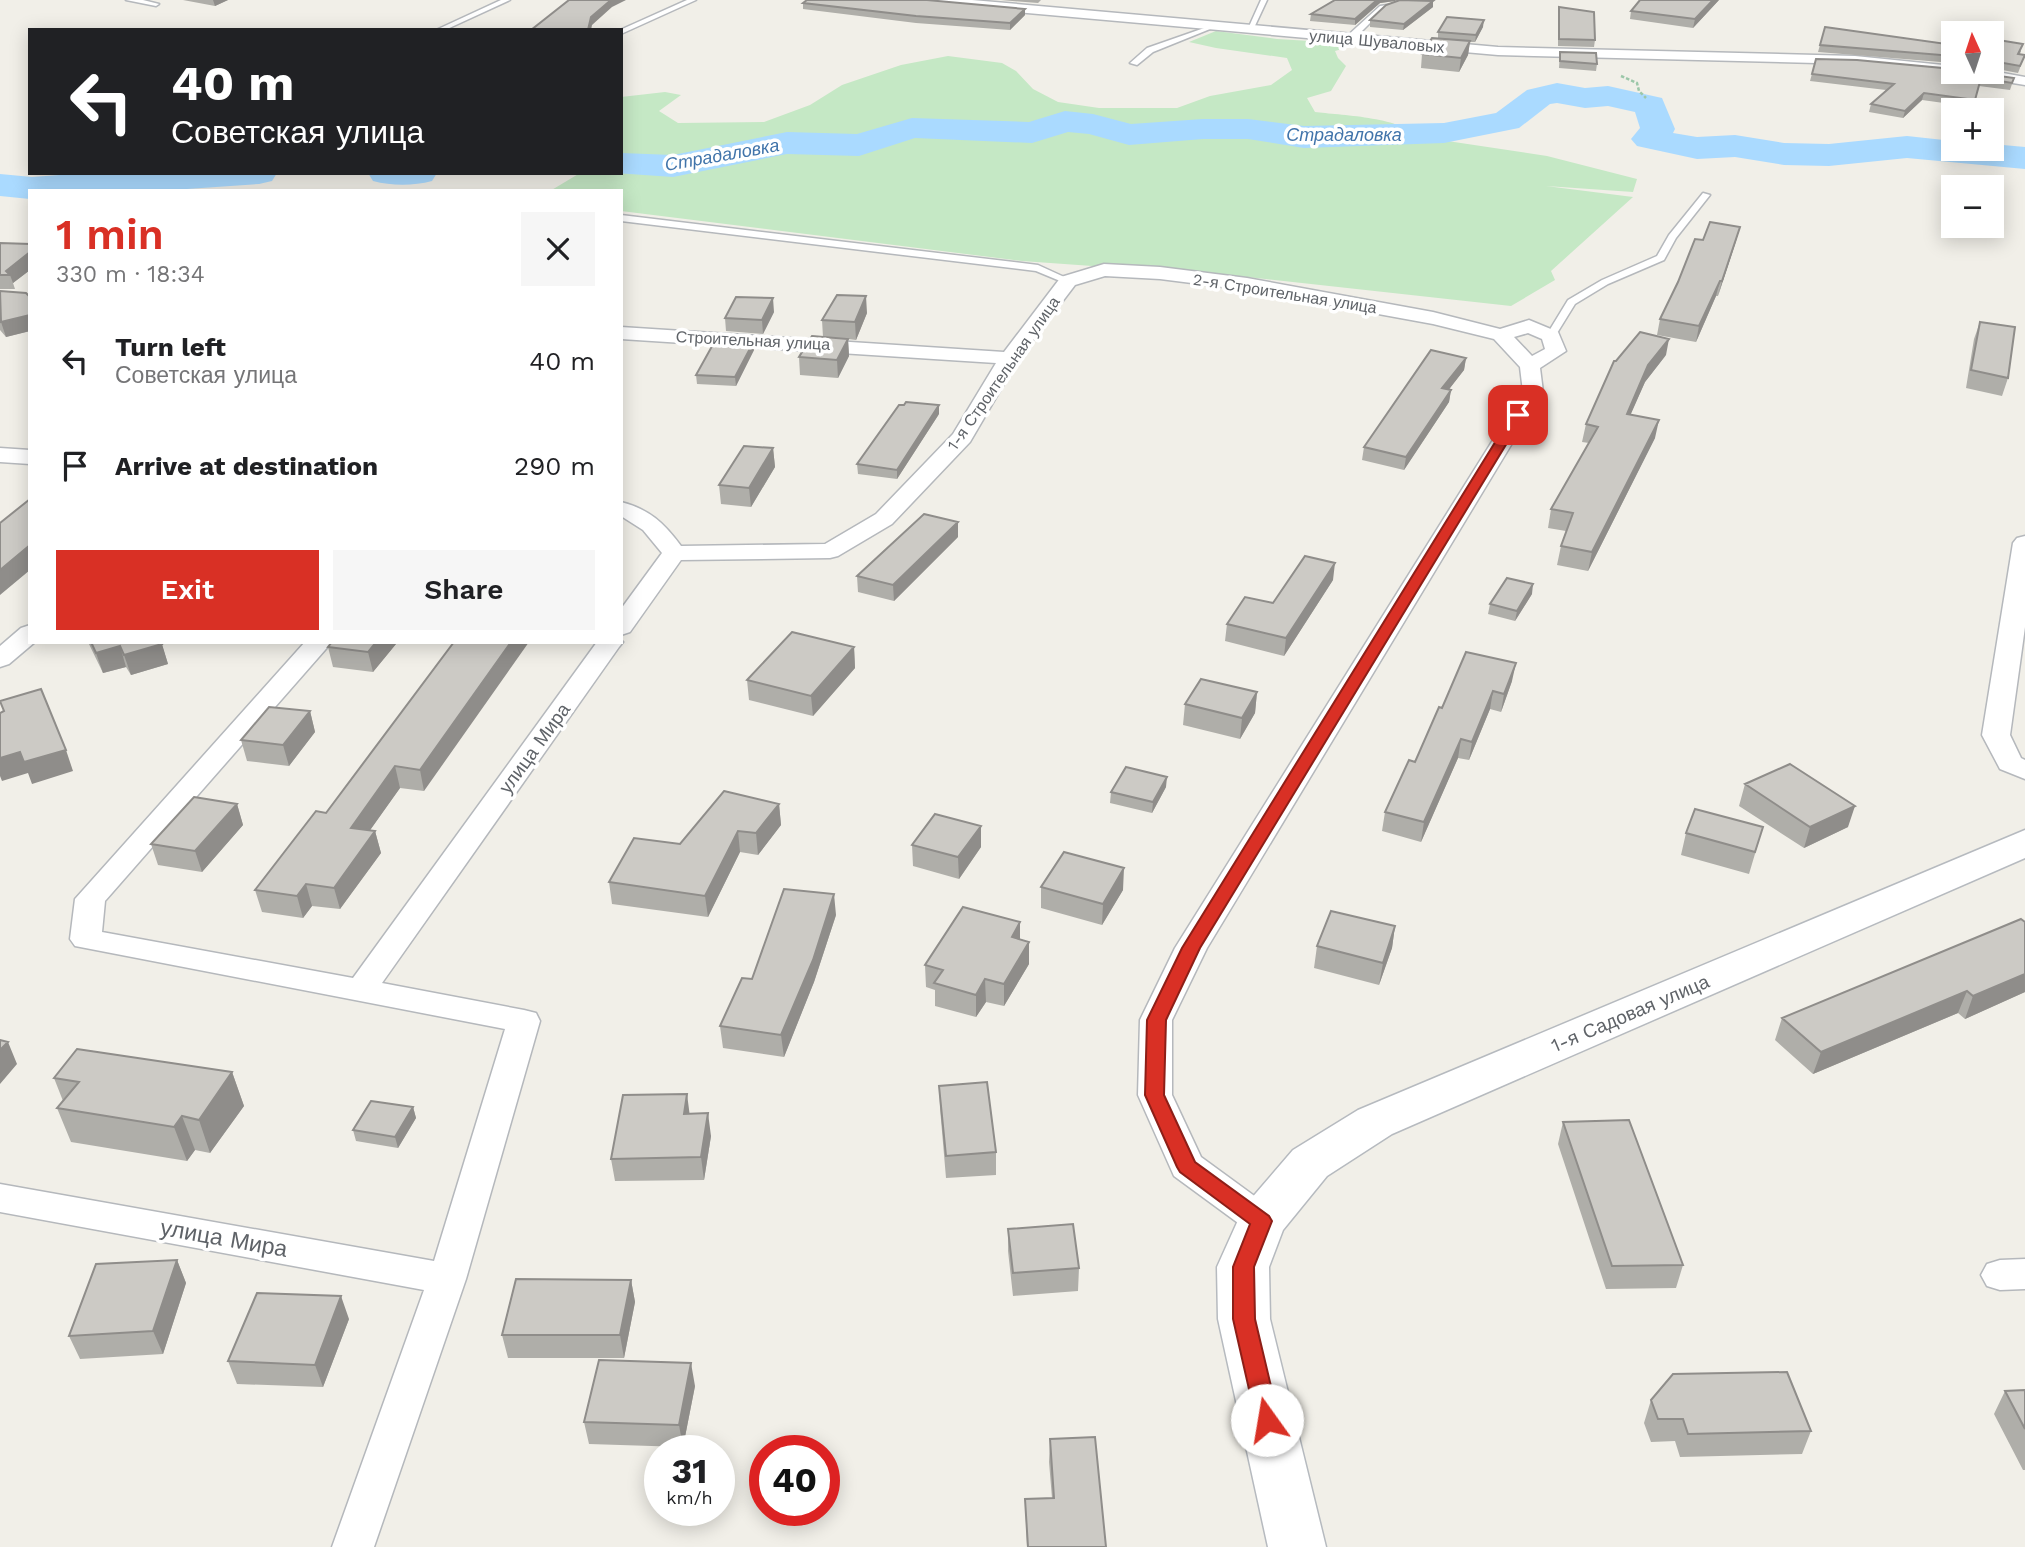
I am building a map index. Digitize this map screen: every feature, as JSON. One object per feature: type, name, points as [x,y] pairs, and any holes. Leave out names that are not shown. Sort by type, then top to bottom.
[{"type":"street","name":"улица Шуваловых","points":[[927,0],[1498,51],[1855,60],[1941,68]]},
{"type":"street","points":[[2004,78],[2025,81]]},
{"type":"street","name":"2-я Строительная улица","points":[[1068,281],[1104,270],[1160,273],[1362,305],[1433,318],[1501,335]]},
{"type":"street","name":"1-я Строительная улица","points":[[674,553],[830,551],[884,519],[962,437],[1009,358],[1068,281]]},
{"type":"street","points":[[1262,1221],[1187,1167],[1155,1095],[1156,1020],[1191,948],[1532,392],[1530,366],[1501,335],[1529,326],[1551,336],[1556,351],[1530,366]]},
{"type":"street","name":"Строительная улица","points":[[623,333],[1009,358]]},
{"type":"street","points":[[0,454],[28,457]]},
{"type":"street","points":[[623,509],[630,510],[657,529],[674,553],[623,623]]},
{"type":"street","points":[[2025,543],[1996,735],[2010,763],[2025,771]]},
{"type":"street","points":[[0,659],[28,634]]},
{"type":"street","points":[[316,644],[90,899],[86,939],[524,1021],[447,1279],[353,1547]]},
{"type":"street","name":"улица Мира","points":[[360,991],[609,644]]},
{"type":"street","name":"1-я Садовая улица","points":[[1297,1547],[1244,1319],[1243,1267],[1262,1221],[1310,1163],[1375,1122],[2025,843]]},
{"type":"street","name":"улица Мира","points":[[0,1198],[447,1279]]},
{"type":"lane","points":[[129,0],[156,4]]},
{"type":"lane","points":[[444,28],[507,0]]},
{"type":"lane","points":[[623,31],[693,0]]},
{"type":"lane","points":[[1249,30],[1264,0]]},
{"type":"lane","points":[[1349,38],[1382,7],[1395,6]]},
{"type":"lane","points":[[1134,63],[1150,50],[1212,27]]},
{"type":"lane","points":[[1551,336],[1571,302],[1605,282],[1661,258],[1672,237],[1706,195]]},
{"type":"lane","points":[[623,218],[1038,268],[1068,281]]},
{"type":"green space","points":[[1216,31],[1277,39],[1360,44],[1335,51],[1346,66],[1331,91],[1307,98],[1315,112],[1383,121],[1397,125],[1414,136],[1547,156],[1637,179],[1633,192],[1546,186],[1633,197],[1551,271],[1555,280],[1511,306],[1247,277],[1022,261],[623,211],[623,189],[553,189],[577,175],[623,175],[623,97],[665,92],[681,95],[659,111],[678,123],[764,122],[810,105],[842,85],[901,65],[948,56],[1002,63],[1016,71],[1033,89],[1058,102],[1099,108],[1177,108],[1210,96],[1271,85],[1292,70],[1287,58],[1189,42]]},
{"type":"building","points":[[569,0],[611,0],[591,17],[588,28],[534,28]]},
{"type":"building","points":[[807,0],[927,0],[1025,9],[1010,23],[803,3]]},
{"type":"building","points":[[1335,0],[1377,0],[1355,19],[1311,14]]},
{"type":"building","points":[[1400,0],[1433,1],[1404,24],[1370,20],[1386,5]]},
{"type":"building","points":[[1640,0],[1713,0],[1695,19],[1631,11]]},
{"type":"building","points":[[1559,7],[1594,12],[1595,40],[1559,39]]},
{"type":"building","points":[[1447,17],[1484,20],[1476,35],[1438,32]]},
{"type":"building","points":[[1825,27],[1941,43],[1941,55],[1820,45]]},
{"type":"building","points":[[1432,38],[1470,41],[1461,58],[1422,54]]},
{"type":"building","points":[[2004,41],[2023,44],[2018,54],[2025,55],[2020,66],[2004,63]]},
{"type":"building","points":[[1560,52],[1596,53],[1597,64],[1560,61]]},
{"type":"building","points":[[1816,59],[1857,60],[1941,68],[1941,84],[1979,84],[1976,98],[1924,93],[1905,111],[1871,104],[1894,84],[1812,74]]},
{"type":"building","points":[[2004,77],[2014,78],[2012,83],[2004,82]]},
{"type":"building","points":[[1710,222],[1740,227],[1722,281],[1699,326],[1660,319],[1695,239],[1703,240]]},
{"type":"building","points":[[0,243],[28,244],[28,254],[6,271],[10,275],[0,275]]},
{"type":"building","points":[[0,291],[26,293],[28,315],[1,322]]},
{"type":"building","points":[[837,295],[866,296],[855,322],[822,320]]},
{"type":"building","points":[[736,297],[773,298],[762,320],[725,318]]},
{"type":"building","points":[[1980,322],[2015,327],[2008,378],[1971,370]]},
{"type":"building","points":[[1640,332],[1669,339],[1648,365],[1627,414],[1659,420],[1592,552],[1561,546],[1573,513],[1551,509],[1598,427],[1586,424],[1614,361]]},
{"type":"building","points":[[812,336],[848,339],[837,360],[799,357]]},
{"type":"building","points":[[716,339],[754,341],[735,377],[696,375]]},
{"type":"building","points":[[1431,350],[1466,358],[1442,388],[1451,390],[1406,457],[1364,447]]},
{"type":"building","points":[[906,402],[939,405],[897,470],[857,464],[899,405]]},
{"type":"building","points":[[744,446],[773,448],[749,488],[719,485]]},
{"type":"building","points":[[28,501],[28,547],[0,570],[0,523]]},
{"type":"building","points":[[924,514],[958,522],[893,585],[857,576]]},
{"type":"building","points":[[1305,556],[1335,563],[1286,638],[1227,624],[1245,597],[1273,603]]},
{"type":"building","points":[[1507,578],[1533,584],[1517,611],[1490,604]]},
{"type":"building","points":[[792,632],[854,647],[811,696],[747,680]]},
{"type":"building","points":[[92,644],[162,644],[124,655],[120,646],[96,653]]},
{"type":"building","points":[[330,644],[374,644],[368,652],[328,647]]},
{"type":"building","points":[[453,644],[510,644],[420,770],[395,766],[351,828],[375,831],[334,888],[306,884],[297,896],[255,890],[316,811],[326,813]]},
{"type":"building","points":[[1466,652],[1516,663],[1504,694],[1493,691],[1472,742],[1461,739],[1424,822],[1385,812],[1409,760],[1415,762]]},
{"type":"building","points":[[1201,679],[1257,692],[1242,718],[1185,704]]},
{"type":"building","points":[[41,689],[66,750],[24,762],[20,752],[0,758],[0,713],[4,711],[0,701]]},
{"type":"building","points":[[269,707],[310,711],[283,745],[241,740]]},
{"type":"building","points":[[1790,764],[1855,806],[1810,827],[1745,784]]},
{"type":"building","points":[[1126,767],[1167,777],[1153,802],[1111,792]]},
{"type":"building","points":[[724,791],[779,804],[756,833],[738,831],[705,896],[609,882],[634,838],[680,844]]},
{"type":"building","points":[[194,797],[237,804],[195,851],[151,844]]},
{"type":"building","points":[[1695,809],[1763,827],[1755,852],[1686,833]]},
{"type":"building","points":[[935,814],[981,826],[958,857],[912,845]]},
{"type":"building","points":[[1064,852],[1124,868],[1103,904],[1041,887]]},
{"type":"building","points":[[784,889],[834,894],[813,960],[781,1035],[720,1026],[742,978],[752,979]]},
{"type":"building","points":[[963,907],[1020,922],[1012,937],[1029,942],[1004,984],[985,979],[976,995],[934,983],[943,970],[925,965]]},
{"type":"building","points":[[1331,911],[1395,926],[1383,963],[1317,946]]},
{"type":"building","points":[[2021,919],[2025,922],[2025,974],[1973,996],[1967,991],[1821,1052],[1782,1018]]},
{"type":"building","points":[[0,1040],[8,1042],[0,1050]]},
{"type":"building","points":[[77,1049],[232,1072],[199,1120],[182,1116],[174,1127],[57,1108],[79,1082],[54,1078]]},
{"type":"building","points":[[987,1082],[996,1152],[946,1156],[939,1086]]},
{"type":"building","points":[[687,1094],[684,1114],[708,1113],[701,1157],[611,1159],[623,1095]]},
{"type":"building","points":[[371,1101],[413,1107],[395,1137],[353,1130]]},
{"type":"building","points":[[1629,1120],[1683,1265],[1612,1266],[1563,1122]]},
{"type":"building","points":[[1073,1224],[1079,1268],[1013,1273],[1008,1229]]},
{"type":"building","points":[[177,1260],[153,1331],[69,1336],[96,1264]]},
{"type":"building","points":[[516,1279],[631,1280],[620,1335],[502,1335]]},
{"type":"building","points":[[257,1293],[341,1296],[315,1365],[228,1361]]},
{"type":"building","points":[[599,1360],[691,1363],[679,1425],[584,1422]]},
{"type":"building","points":[[1787,1372],[1811,1431],[1688,1434],[1683,1419],[1658,1419],[1651,1400],[1673,1374]]},
{"type":"building","points":[[2025,1390],[2025,1429],[2005,1391]]},
{"type":"building","points":[[1095,1437],[1106,1547],[1028,1547],[1025,1499],[1054,1498],[1050,1439]]},
{"type":"waterway","name":"Страдаловка","points":[[623,164],[673,166],[787,143],[859,145],[912,128],[1032,133],[1065,121],[1093,124],[1129,135],[1203,129],[1248,129],[1304,137],[1444,133],[1507,121],[1539,97],[1557,93],[1585,98],[1608,96],[1650,105],[1658,129],[1649,139],[1697,148],[1735,146],[1784,154],[1829,155],[1907,147],[2025,158]]},
{"type":"waterway","name":"Страдаловка","points":[[0,185],[32,188],[229,175]]},
{"type":"route","points":[[1267,1420],[1244,1319],[1243,1267],[1262,1221],[1187,1167],[1155,1095],[1156,1020],[1191,948],[1518,415]]}]
